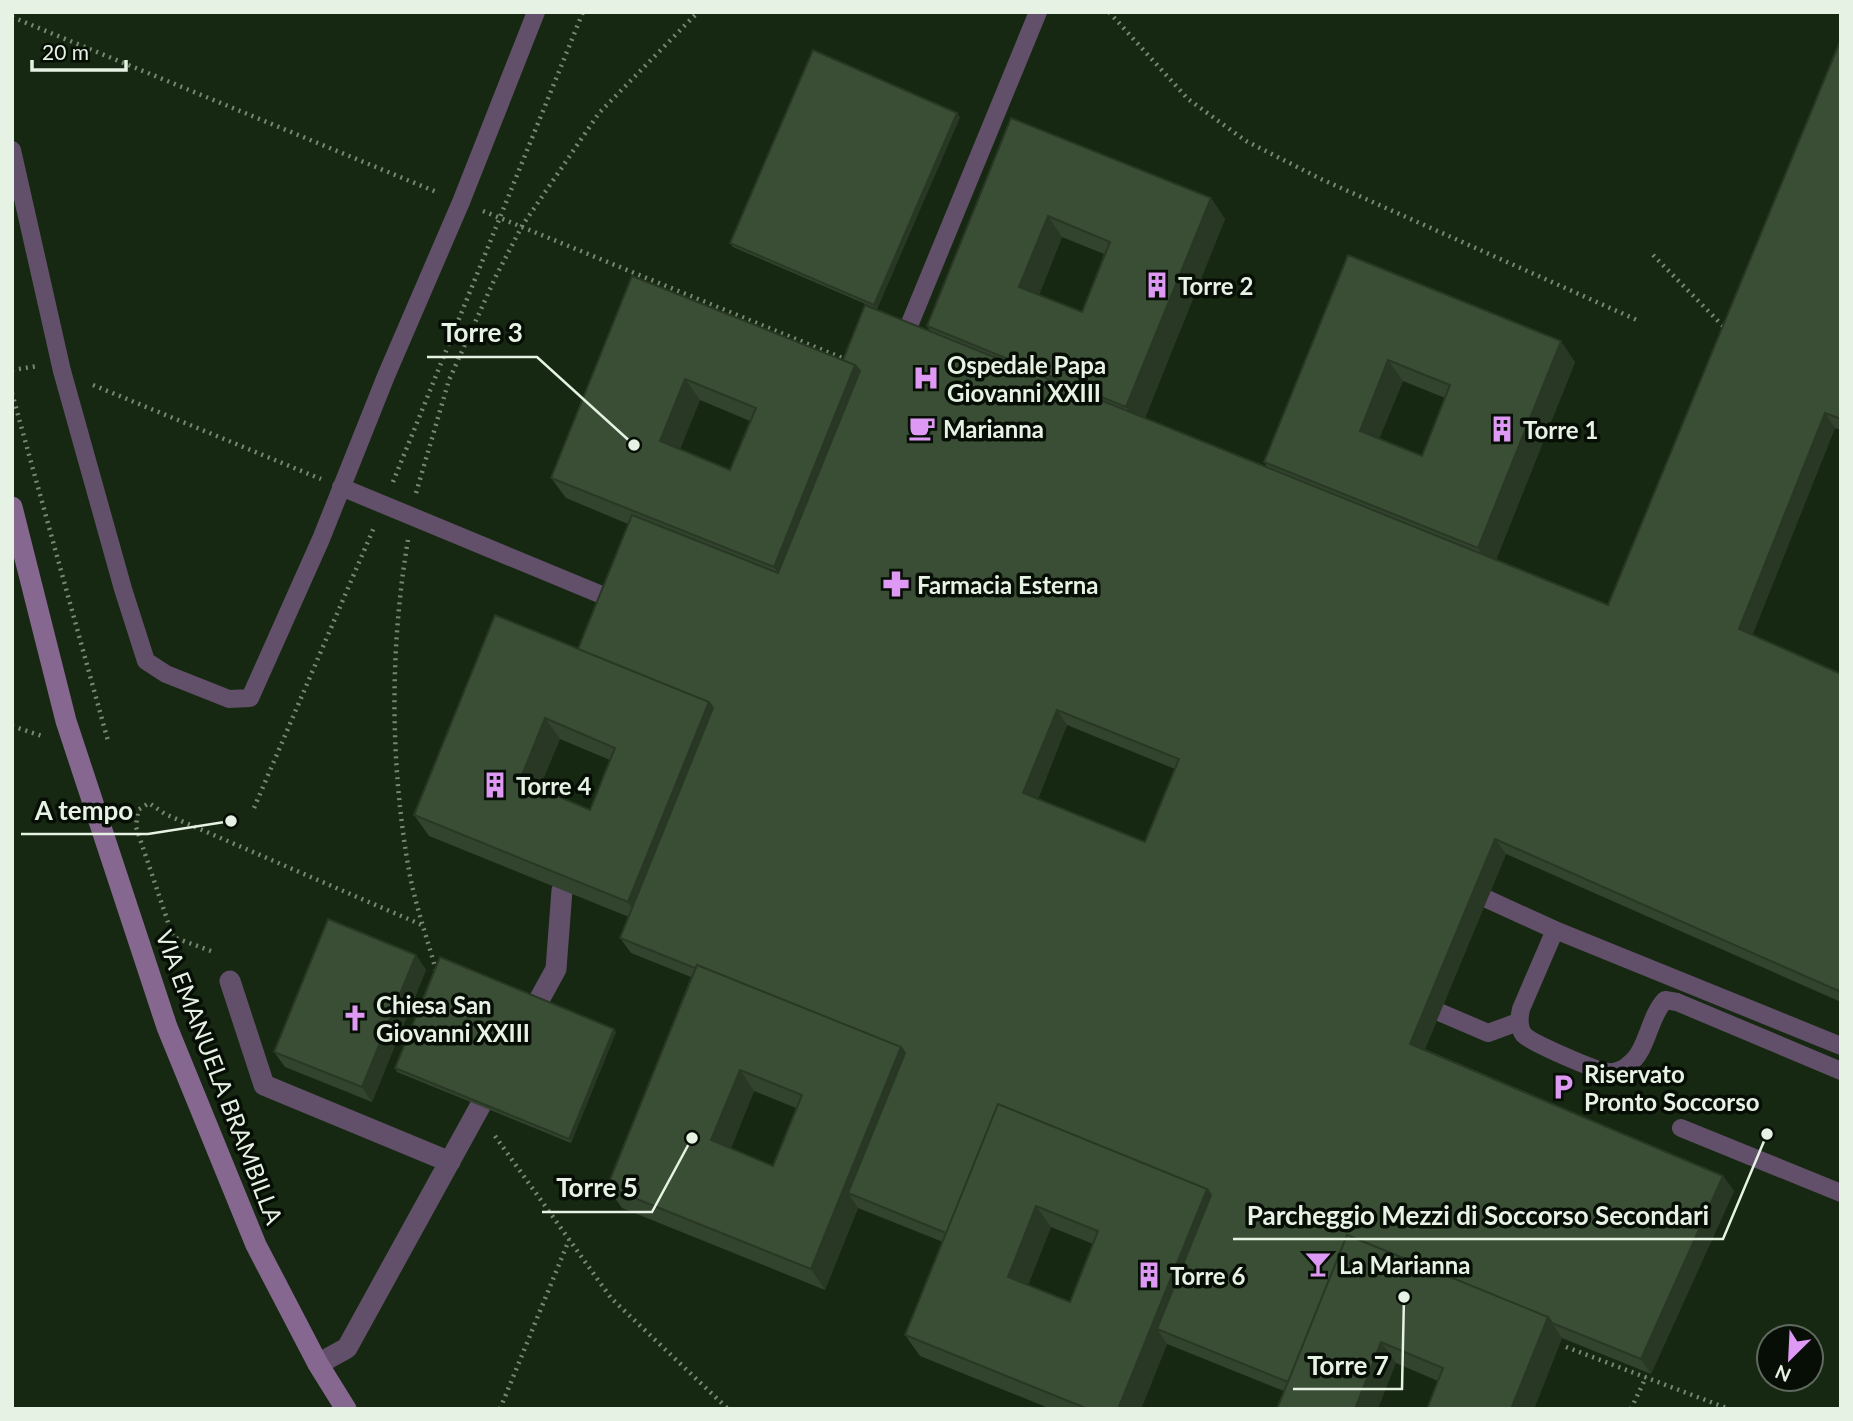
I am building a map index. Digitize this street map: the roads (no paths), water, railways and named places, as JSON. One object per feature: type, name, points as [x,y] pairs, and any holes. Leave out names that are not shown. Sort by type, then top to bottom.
[{"type":"street","name":"VIA EMANUELA BRAMBILLA","points":[[12,507],[66,721],[167,1027],[257,1245],[318,1364],[346,1409]]},
{"type":"street","points":[[518,1039],[556,969],[562,890]]},
{"type":"street","points":[[230,981],[264,1086],[450,1162]]},
{"type":"street","points":[[318,1364],[347,1348],[505,1062]]},
{"type":"lane","points":[[12,150],[62,371],[146,662],[166,674],[229,699],[250,698],[321,539],[461,202],[536,12]]},
{"type":"lane","points":[[908,328],[1038,12]]},
{"type":"lane","points":[[341,487],[614,600]]},
{"type":"lane","points":[[1487,899],[1555,930],[1841,1046]]},
{"type":"lane","points":[[1555,930],[1518,1022],[1522,1033],[1533,1042],[1609,1073],[1626,1068],[1636,1058],[1657,1009],[1665,1000],[1677,1002],[1841,1071]]},
{"type":"lane","points":[[1439,1012],[1488,1033],[1518,1022]]},
{"type":"lane","points":[[1681,1128],[1841,1193]]},
{"type":"place","name":"Torre 2","points":[[1157,285]]},
{"type":"place","name":"Ospedale Papa Giovanni XXIII","points":[[926,378]]},
{"type":"place","name":"Marianna","points":[[922,428]]},
{"type":"place","name":"Torre 1","points":[[1502,429]]},
{"type":"place","name":"Torre 3","points":[[634,445]]},
{"type":"place","name":"Farmacia Esterna","points":[[896,584]]},
{"type":"place","name":"Torre 4","points":[[495,785]]},
{"type":"place","name":"A tempo","points":[[231,821]]},
{"type":"place","name":"Chiesa San Giovanni XXIII","points":[[355,1018]]},
{"type":"place","name":"Riservato Pronto Soccorso","points":[[1563,1087]]},
{"type":"place","name":"Parcheggio Mezzi di Soccorso Secondari","points":[[1767,1134]]},
{"type":"place","name":"Torre 5","points":[[692,1138]]},
{"type":"place","name":"La Marianna","points":[[1318,1264]]},
{"type":"place","name":"Torre 6","points":[[1149,1275]]},
{"type":"place","name":"Torre 7","points":[[1404,1297]]}]
